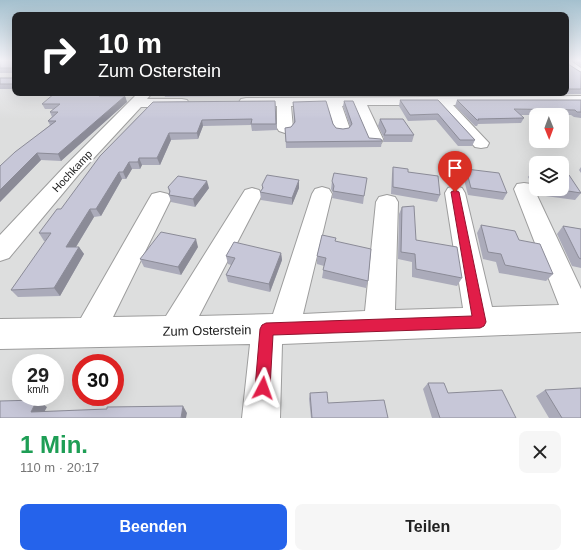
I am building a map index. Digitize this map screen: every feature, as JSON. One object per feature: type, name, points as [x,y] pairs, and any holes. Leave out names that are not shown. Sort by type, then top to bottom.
[{"type":"street","points":[[141,98],[199,102]]},
{"type":"street","name":"Hochkamp","points":[[0,251],[72,170],[141,98]]},
{"type":"street","points":[[441,100],[481,143]]},
{"type":"street","points":[[230,102],[581,100]]},
{"type":"street","points":[[333,101],[342,129]]},
{"type":"street","points":[[358,101],[375,139]]},
{"type":"street","points":[[284,102],[285,128]]},
{"type":"street","points":[[524,189],[580,318]]},
{"type":"street","points":[[455,192],[480,322]]},
{"type":"street","points":[[261,418],[275,329],[322,194]]},
{"type":"street","points":[[174,331],[252,195]]},
{"type":"street","points":[[89,333],[160,199]]},
{"type":"street","points":[[379,325],[387,202]]},
{"type":"street","name":"Zum Osterstein","points":[[0,334],[275,329],[580,318]]},
{"type":"shaded area","points":[[0,81],[12,81],[12,96],[569,96],[569,81],[581,81],[581,418],[0,418]]},
{"type":"building","points":[[0,81],[12,81],[12,84],[0,84]]},
{"type":"building","points":[[569,81],[581,81],[581,89],[569,89]]},
{"type":"building","points":[[51,96],[125,96],[58,154],[37,153],[0,190],[0,166],[15,152],[56,121],[48,121],[58,112],[50,112],[60,104],[42,104]]},
{"type":"building","points":[[400,100],[438,100],[475,140],[460,140],[438,114],[410,115]]},
{"type":"building","points":[[457,100],[581,100],[581,112],[569,110],[569,108],[514,109],[524,118],[477,120]]},
{"type":"building","points":[[275,101],[276,124],[251,124],[252,119],[202,120],[197,133],[169,133],[157,158],[139,158],[138,162],[129,162],[123,172],[119,172],[96,209],[90,209],[66,247],[79,247],[54,288],[11,290],[51,233],[39,233],[57,209],[61,209],[100,156],[153,102]]},
{"type":"building","points":[[326,101],[333,124],[336,128],[349,128],[352,124],[344,101],[353,101],[369,138],[381,139],[382,141],[286,142],[285,128],[291,127],[295,122],[293,102]]},
{"type":"building","points":[[380,119],[403,119],[414,135],[384,135],[386,131]]},
{"type":"building","points":[[393,167],[408,169],[408,172],[438,176],[440,195],[393,187]]},
{"type":"building","points":[[466,169],[499,173],[507,193],[471,188]]},
{"type":"building","points":[[334,173],[367,178],[364,196],[333,191],[334,186],[332,181]]},
{"type":"building","points":[[267,175],[299,180],[292,198],[260,192],[263,188],[262,185]]},
{"type":"building","points":[[569,175],[581,193],[569,191]]},
{"type":"building","points":[[178,176],[207,181],[193,199],[169,195],[170,191],[168,187]]},
{"type":"building","points":[[414,206],[416,240],[457,247],[462,278],[416,269],[415,254],[401,252],[402,207]]},
{"type":"building","points":[[481,225],[515,231],[519,240],[540,244],[553,274],[505,265],[501,254],[488,252]]},
{"type":"building","points":[[563,226],[581,229],[581,259],[579,258]]},
{"type":"building","points":[[161,232],[196,239],[178,267],[140,259]]},
{"type":"building","points":[[322,235],[336,238],[335,241],[371,249],[368,281],[323,270],[326,258],[317,256]]},
{"type":"building","points":[[234,242],[281,253],[269,284],[226,275],[235,258],[226,256]]},
{"type":"building","points":[[428,383],[444,383],[448,393],[502,390],[516,418],[440,418]]},
{"type":"building","points":[[581,388],[581,418],[562,418],[545,390]]},
{"type":"building","points":[[327,392],[328,403],[384,400],[388,418],[312,418],[310,393]]},
{"type":"building","points":[[0,401],[12,401],[12,406],[34,406],[31,412],[107,409],[107,407],[183,406],[181,418],[0,418]]},
{"type":"route","points":[[263,388],[266,329],[480,322],[455,192]]}]
